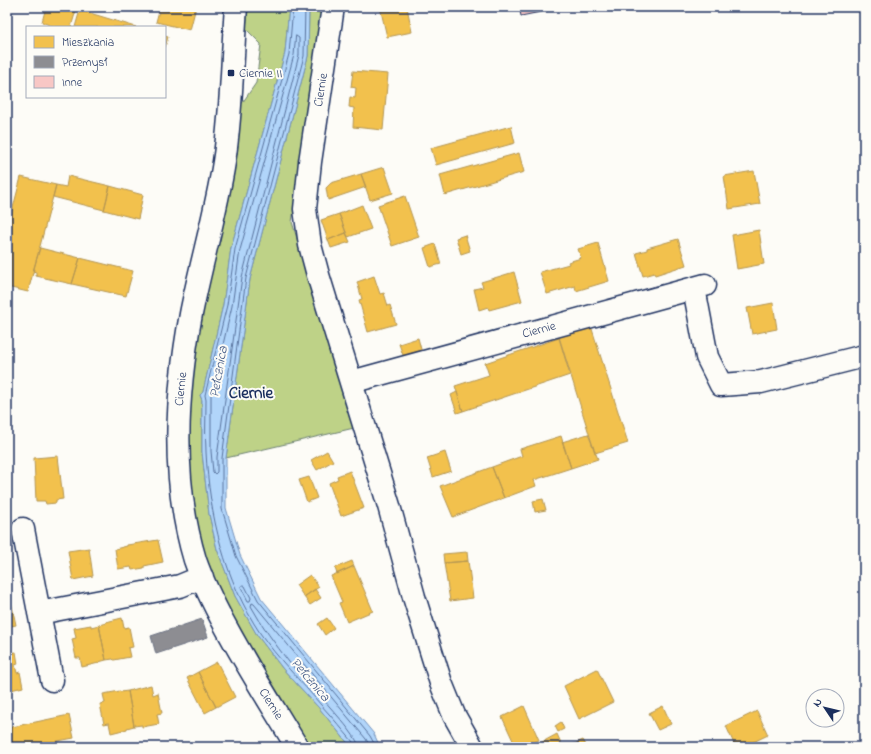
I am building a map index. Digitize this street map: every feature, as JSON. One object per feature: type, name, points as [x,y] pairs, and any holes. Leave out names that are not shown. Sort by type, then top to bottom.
[{"type":"street","name":"Ciernie","points":[[236,7],[224,162],[191,314],[180,388],[178,448],[186,523],[202,578],[242,658],[297,747]]},
{"type":"street","name":"Ciernie","points":[[333,7],[310,162],[305,209],[310,245],[389,506],[414,597],[441,683],[454,715],[472,747]]},
{"type":"street","name":"Ciernie","points":[[351,382],[700,286],[707,357],[721,385],[761,382],[864,356]]},
{"type":"street","points":[[23,529],[52,680]]},
{"type":"street","points":[[39,613],[180,586],[202,578]]},
{"type":"green space","points":[[248,7],[289,7],[285,53],[231,248],[223,305],[203,392],[200,395],[202,400],[202,452],[209,514],[217,549],[235,596],[257,635],[283,669],[319,708],[351,747],[307,747],[248,652],[203,557],[190,485],[188,390],[236,112],[256,83],[261,44],[246,29]]},
{"type":"green space","points":[[309,7],[326,7],[292,222],[354,428],[226,458],[250,279],[308,56]]},
{"type":"water","name":"Pełcznica","points":[[289,7],[309,7],[308,56],[250,279],[226,458],[226,508],[240,555],[261,598],[374,734],[380,747],[351,747],[319,708],[283,669],[257,635],[235,596],[217,549],[209,514],[202,452],[202,400],[200,395],[203,392],[223,305],[231,248],[285,53]]},
{"type":"building: Mieszkania","points":[[46,7],[77,7],[71,26],[52,26],[42,22]]},
{"type":"building: Mieszkania","points":[[160,7],[196,7],[190,30],[156,22]]},
{"type":"building: Mieszkania","points":[[380,7],[407,7],[412,32],[387,37]]},
{"type":"building: Mieszkania","points":[[80,10],[133,26],[75,26]]},
{"type":"building: Mieszkania","points":[[353,71],[388,74],[383,130],[353,127],[354,108],[349,107],[350,97],[355,98],[356,88],[351,87]]},
{"type":"building: Mieszkania","points":[[511,126],[515,143],[436,165],[431,148]]},
{"type":"building: Mieszkania","points":[[519,153],[524,172],[445,195],[440,175]]},
{"type":"building: Mieszkania","points":[[384,167],[393,193],[370,200],[361,174]]},
{"type":"building: Mieszkania","points":[[754,171],[760,204],[729,209],[724,176]]},
{"type":"building: Mieszkania","points":[[361,174],[366,187],[328,200],[326,188],[331,183]]},
{"type":"building: Mieszkania","points":[[68,176],[110,186],[104,210],[53,197],[56,185],[66,187]]},
{"type":"building: Mieszkania","points":[[21,177],[56,185],[28,292],[7,287],[7,231]]},
{"type":"building: Mieszkania","points":[[110,186],[143,195],[138,219],[104,210]]},
{"type":"building: Mieszkania","points":[[405,196],[419,237],[392,246],[378,205]]},
{"type":"building: Mieszkania","points":[[362,205],[371,229],[348,237],[339,214]]},
{"type":"building: Mieszkania","points":[[339,214],[346,233],[328,240],[321,220]]},
{"type":"building: Mieszkania","points":[[759,230],[764,264],[737,269],[732,235]]},
{"type":"building: Mieszkania","points":[[346,233],[350,242],[331,248],[328,240]]},
{"type":"building: Mieszkania","points":[[465,235],[470,251],[461,254],[456,238]]},
{"type":"building: Mieszkania","points":[[678,239],[686,265],[655,275],[654,273],[643,276],[636,253],[647,250],[647,248]]},
{"type":"building: Mieszkania","points":[[598,243],[609,281],[576,291],[575,286],[547,294],[540,272],[569,264],[568,262],[581,258],[578,249]]},
{"type":"building: Mieszkania","points":[[435,244],[441,264],[430,267],[424,248]]},
{"type":"building: Mieszkania","points":[[40,248],[80,258],[72,284],[36,276],[36,272],[33,271]]},
{"type":"building: Mieszkania","points":[[80,258],[133,271],[126,296],[72,284]]},
{"type":"building: Mieszkania","points":[[514,272],[522,301],[489,310],[488,307],[479,310],[474,289],[483,287],[481,282]]},
{"type":"building: Mieszkania","points":[[374,276],[380,294],[384,293],[388,306],[390,305],[396,324],[368,332],[359,300],[362,299],[357,282]]},
{"type":"building: Mieszkania","points":[[773,303],[777,329],[752,334],[747,308]]},
{"type":"building: Mieszkania","points":[[591,326],[628,443],[595,453],[559,337]]},
{"type":"building: Mieszkania","points":[[418,338],[422,353],[404,358],[399,344]]},
{"type":"building: Mieszkania","points":[[559,338],[570,375],[463,411],[455,386],[489,375],[485,363]]},
{"type":"building: Mieszkania","points":[[457,392],[463,411],[457,413],[451,395]]},
{"type":"building: Mieszkania","points":[[588,434],[598,459],[571,468],[562,442]]},
{"type":"building: Mieszkania","points":[[561,436],[571,468],[534,480],[536,486],[504,498],[492,467],[522,456],[520,449]]},
{"type":"building: Mieszkania","points":[[327,451],[333,461],[317,470],[311,460]]},
{"type":"building: Mieszkania","points":[[445,452],[451,471],[433,477],[427,458]]},
{"type":"building: Mieszkania","points":[[58,456],[63,499],[56,500],[56,503],[46,504],[45,501],[36,501],[34,458]]},
{"type":"building: Mieszkania","points":[[492,467],[504,498],[453,517],[440,486]]},
{"type":"building: Mieszkania","points":[[350,471],[364,508],[341,516],[329,483],[338,479],[337,476]]},
{"type":"building: Mieszkania","points":[[309,477],[317,498],[307,502],[299,480]]},
{"type":"building: Mieszkania","points":[[543,499],[546,510],[535,512],[533,501]]},
{"type":"building: Mieszkania","points":[[158,540],[163,562],[132,570],[131,567],[118,569],[115,549],[127,545]]},
{"type":"building: Mieszkania","points":[[89,548],[93,576],[73,580],[68,551]]},
{"type":"building: Mieszkania","points":[[467,552],[468,561],[444,563],[443,554]]},
{"type":"building: Mieszkania","points":[[352,561],[354,566],[337,574],[335,568]]},
{"type":"building: Mieszkania","points":[[468,561],[473,598],[450,601],[444,563]]},
{"type":"building: Mieszkania","points":[[354,566],[373,611],[347,622],[339,603],[342,602],[331,576]]},
{"type":"building: Mieszkania","points":[[310,575],[319,587],[304,597],[296,585]]},
{"type":"building: Mieszkania","points":[[7,583],[16,625],[7,627]]},
{"type":"building: Mieszkania","points":[[315,589],[321,598],[310,605],[304,597]]},
{"type":"building: Mieszkania","points":[[122,618],[124,628],[129,627],[133,647],[128,648],[130,657],[106,660],[99,625]]},
{"type":"building: Mieszkania","points":[[327,618],[334,628],[325,635],[318,624]]},
{"type":"building: Mieszkania","points":[[91,625],[91,627],[99,625],[106,660],[82,667],[80,658],[76,658],[72,639],[76,638],[74,628]]},
{"type":"building: Mieszkania","points":[[16,652],[18,664],[15,665],[17,673],[20,672],[23,687],[7,691],[7,653]]},
{"type":"building: Mieszkania","points":[[217,662],[235,697],[216,707],[198,672]]},
{"type":"building: Mieszkania","points":[[597,669],[613,702],[579,719],[564,686]]},
{"type":"building: Mieszkania","points":[[198,672],[216,707],[205,713],[187,678]]},
{"type":"building: Mieszkania","points":[[151,685],[153,695],[158,693],[162,713],[157,714],[159,724],[142,727],[142,725],[134,726],[128,691]]},
{"type":"building: Mieszkania","points":[[128,691],[134,726],[111,733],[109,723],[104,724],[100,704],[105,703],[103,694]]},
{"type":"building: Mieszkania","points":[[524,706],[539,740],[524,747],[516,747],[502,717]]},
{"type":"building: Mieszkania","points":[[663,706],[671,724],[658,730],[649,713]]},
{"type":"building: Mieszkania","points":[[757,711],[768,735],[743,747],[740,744],[735,746],[726,726]]},
{"type":"building: Mieszkania","points":[[69,715],[74,738],[26,747],[7,747],[7,728]]},
{"type":"building: Mieszkania","points":[[561,722],[564,729],[558,732],[555,726]]},
{"type":"building: Mieszkania","points":[[557,734],[561,743],[554,747],[533,747]]},
{"type":"building: Mieszkania","points":[[583,740],[587,747],[568,747]]},
{"type":"building: Przemysł","points":[[202,619],[208,637],[156,654],[151,636]]},
{"type":"building: Inne","points":[[519,7],[565,7],[521,16]]},
{"type":"place","name":"Ciernie II","points":[[231,73]]},
{"type":"district","name":"Ciernie","points":[[251,393]]}]
